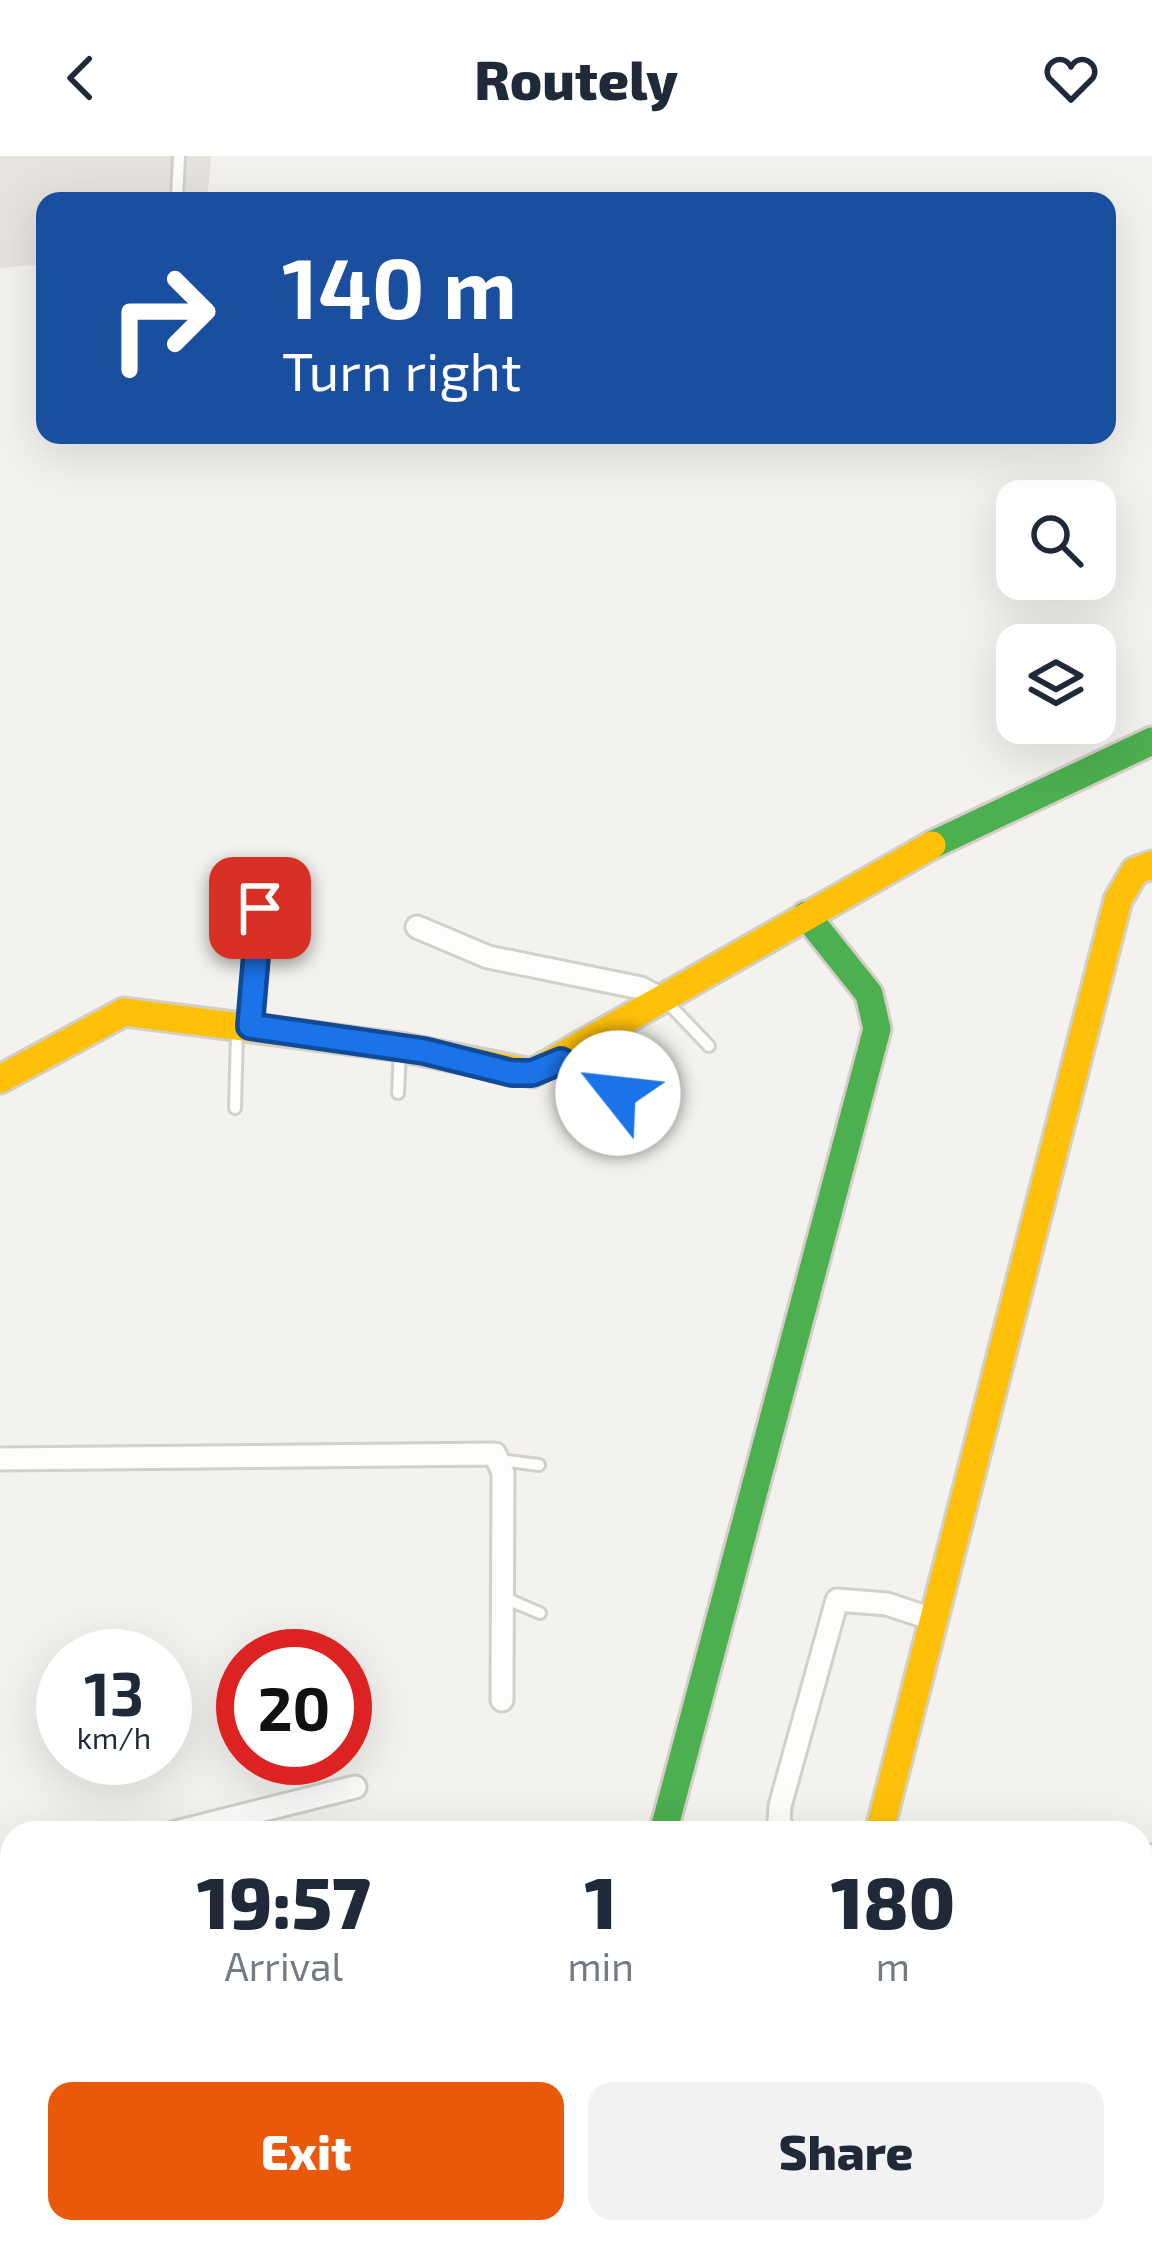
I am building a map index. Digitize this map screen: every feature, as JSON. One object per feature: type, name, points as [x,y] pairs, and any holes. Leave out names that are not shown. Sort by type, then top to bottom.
[{"type":"street","points":[[0,1079],[103,1018],[124,1012],[400,1047],[512,1073],[532,1073],[561,1061],[886,867],[1152,741]]},
{"type":"street","points":[[882,1821],[1118,900],[1136,871],[1152,866]]},
{"type":"street","points":[[666,1821],[878,1029],[869,994],[806,915]]},
{"type":"street","points":[[417,927],[488,957],[641,988],[665,1000]]},
{"type":"street","points":[[0,1459],[473,1450],[500,1460],[502,1700]]},
{"type":"street","points":[[779,1821],[837,1600],[886,1604],[932,1619]]},
{"type":"street","points":[[220,1821],[355,1787]]},
{"type":"lane","points":[[177,192],[179,156]]},
{"type":"lane","points":[[236,1108],[260,908]]},
{"type":"lane","points":[[665,1000],[709,1046]]},
{"type":"lane","points":[[398,1093],[400,1047]]},
{"type":"lane","points":[[561,1061],[640,1103]]},
{"type":"lane","points":[[500,1460],[539,1465]]},
{"type":"lane","points":[[500,1595],[519,1608],[541,1612]]},
{"type":"shaded area","points":[[0,156],[211,156],[208,192],[36,192],[36,265],[0,268]]},
{"type":"traffic: fast","points":[[932,845],[1152,741]]},
{"type":"traffic: fast","points":[[666,1821],[877,1029],[869,994],[806,915]]},
{"type":"traffic: slow","points":[[0,1079],[124,1012],[400,1047],[532,1073],[932,845]]},
{"type":"traffic: slow","points":[[882,1821],[1118,900],[1135,871],[1152,865]]},
{"type":"route","points":[[260,908],[250,1026],[424,1051],[512,1073],[532,1073],[561,1061],[618,1093]]}]
